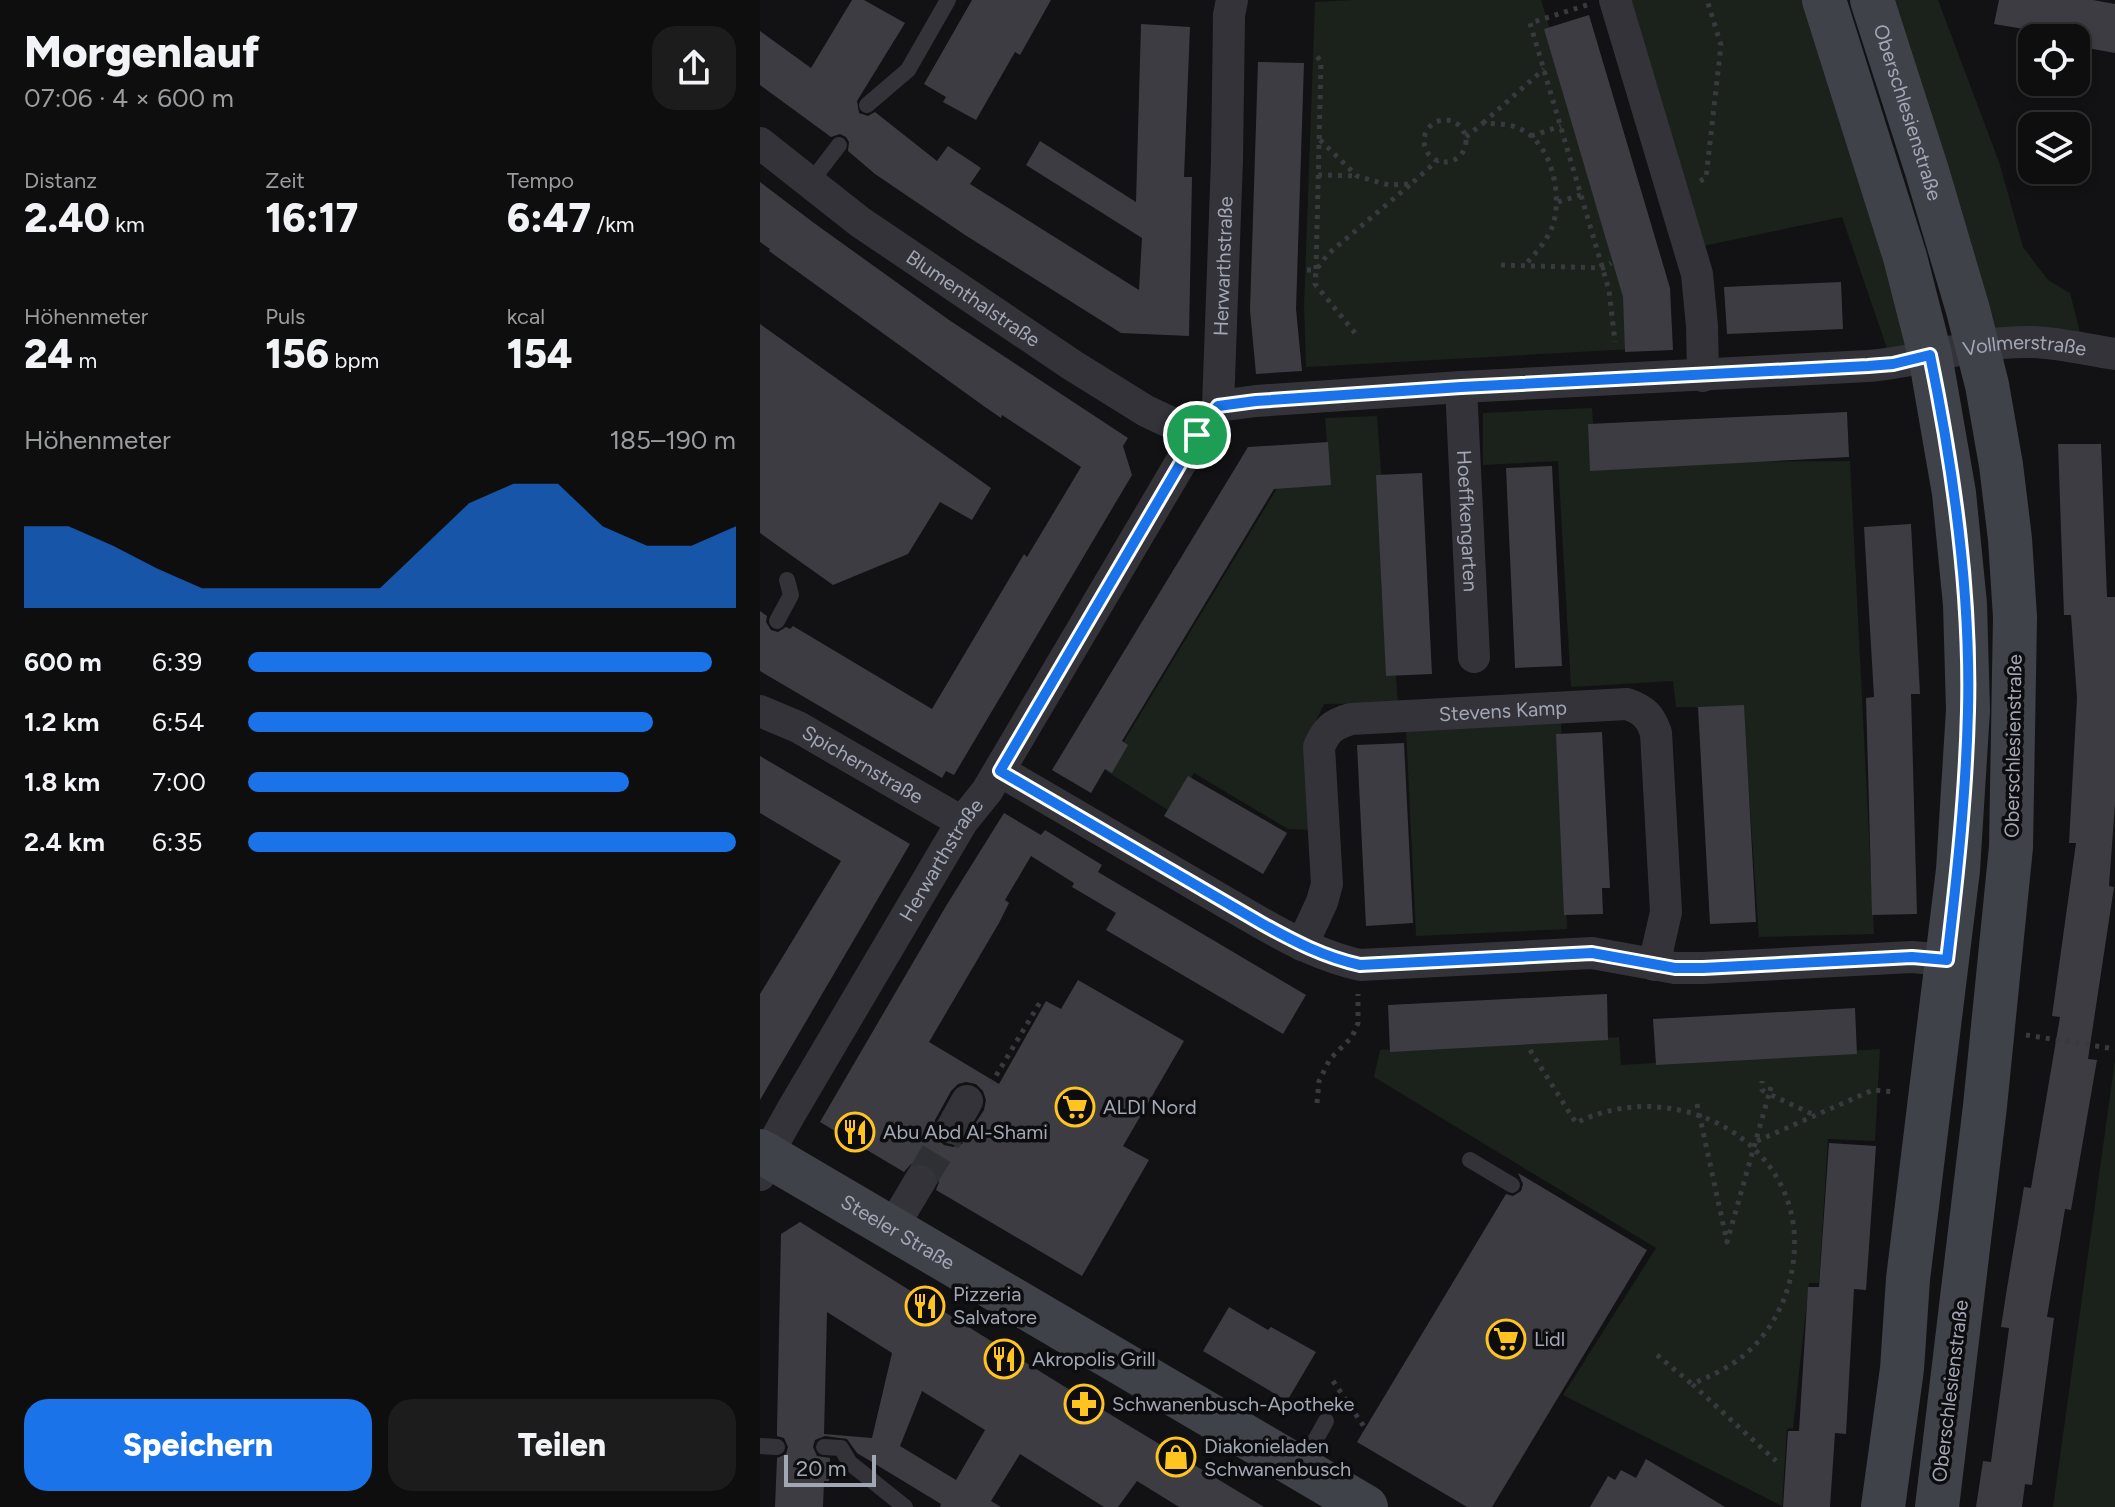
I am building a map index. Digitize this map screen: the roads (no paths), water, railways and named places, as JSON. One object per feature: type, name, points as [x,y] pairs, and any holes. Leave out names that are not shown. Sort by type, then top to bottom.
[{"type":"main road","points":[[1824,0],[1905,257],[1930,355],[1956,505],[1966,650],[1968,710],[1958,870],[1908,1279],[1902,1369],[1883,1507]]},
{"type":"main road","name":"Oberschlesienstraße","points":[[1872,0],[1927,171],[1992,408],[2010,539],[2015,617],[2011,847],[1985,1106],[1937,1507]]},
{"type":"main road","name":"Steeler Straße","points":[[762,1161],[892,1228],[1366,1507]]},
{"type":"street","name":"Herwarthstraße","points":[[762,1161],[962,822],[1000,771],[1197,435],[1218,406],[1229,15],[1232,0]]},
{"type":"street","points":[[1603,2],[1675,196],[1697,274],[1703,376]]},
{"type":"street","name":"Blumenthalstraße","points":[[760,143],[860,222],[1072,365],[1146,411],[1197,435]]},
{"type":"street","name":"Vollmerstraße","points":[[1218,406],[1461,387],[1893,364],[1930,355],[2027,341],[2115,354]]},
{"type":"street","name":"Hoeffkengarten","points":[[1461,387],[1474,657]]},
{"type":"street","name":"Stevens Kamp","points":[[1302,945],[1327,884],[1319,747],[1325,733],[1335,723],[1351,719],[1627,704],[1642,709],[1652,720],[1656,733],[1666,912],[1654,965]]},
{"type":"street","name":"Spichernstraße","points":[[760,711],[798,727],[962,822]]},
{"type":"street","points":[[1000,771],[1302,945],[1336,960],[1360,965],[1592,953],[1654,965],[1703,968],[1912,957],[1947,960]]},
{"type":"street","points":[[892,1228],[920,1181]]},
{"type":"lane","points":[[867,105],[908,70],[948,0]]},
{"type":"lane","points":[[810,183],[839,145]]},
{"type":"lane","points":[[777,621],[791,595],[787,580]]},
{"type":"lane","points":[[1470,1160],[1512,1185]]},
{"type":"lane","points":[[1300,1467],[1326,1421]]},
{"type":"lane","points":[[824,1447],[841,1448],[850,1463],[905,1507]]},
{"type":"tunnel","points":[[920,1181],[952,1128]]},
{"type":"place","name":"ALDI Nord","points":[[1075,1107]]},
{"type":"place","name":"Abu Abd Al-Shami","points":[[855,1132]]},
{"type":"place","name":"Pizzeria Salvatore","points":[[925,1306]]},
{"type":"place","name":"Lidl","points":[[1506,1339]]},
{"type":"place","name":"Akropolis Grill","points":[[1004,1359]]},
{"type":"place","name":"Schwanenbusch-Apotheke","points":[[1084,1404]]},
{"type":"place","name":"Diakonieladen Schwanenbusch","points":[[1176,1457]]}]
